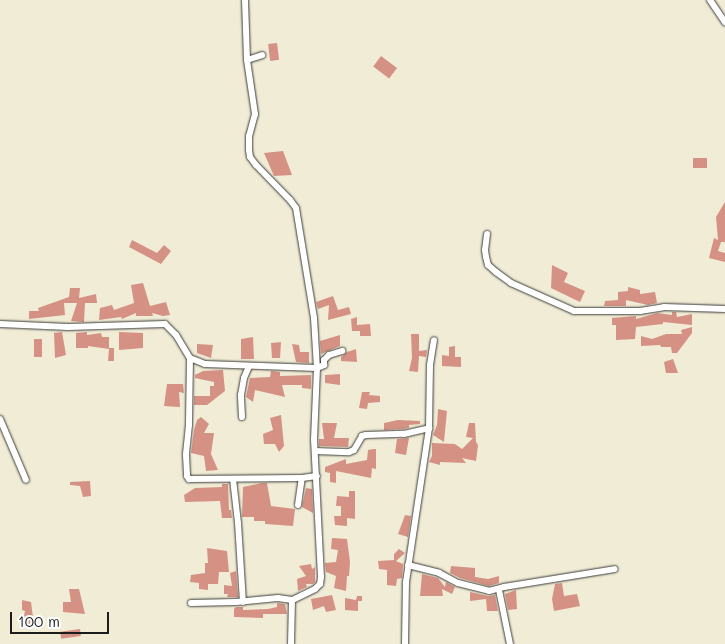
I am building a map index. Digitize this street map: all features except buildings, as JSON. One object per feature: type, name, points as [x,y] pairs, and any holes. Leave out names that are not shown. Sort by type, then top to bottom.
[{"type":"street","points":[[191,603],[243,602],[278,598],[292,600],[320,584],[315,451],[317,368],[314,318],[296,208],[250,157],[249,136],[255,114],[247,60],[245,0]]},
{"type":"street","points":[[710,0],[725,22]]},
{"type":"street","points":[[247,60],[262,55]]},
{"type":"street","points":[[487,234],[486,257],[488,265],[511,283],[574,311],[640,311],[664,307],[725,309]]},
{"type":"street","points":[[0,324],[68,327],[159,323],[169,327],[190,358],[189,425],[186,455],[187,476],[192,480],[302,478],[317,476]]},
{"type":"street","points":[[405,644],[404,619],[408,565],[429,428],[430,365],[434,340]]},
{"type":"street","points":[[190,358],[204,364],[317,368],[324,365],[324,360],[329,355],[342,351]]},
{"type":"street","points":[[242,417],[241,395],[244,378],[249,366]]},
{"type":"street","points":[[0,419],[26,480]]},
{"type":"street","points":[[315,451],[349,452],[354,450],[366,435],[404,434],[429,428]]},
{"type":"street","points":[[298,506],[302,478]]},
{"type":"street","points":[[233,479],[243,602]]},
{"type":"street","points":[[408,565],[443,574],[458,583],[481,590],[499,590],[504,587],[614,569]]},
{"type":"street","points":[[499,590],[510,644]]},
{"type":"street","points":[[291,644],[292,600]]}]
